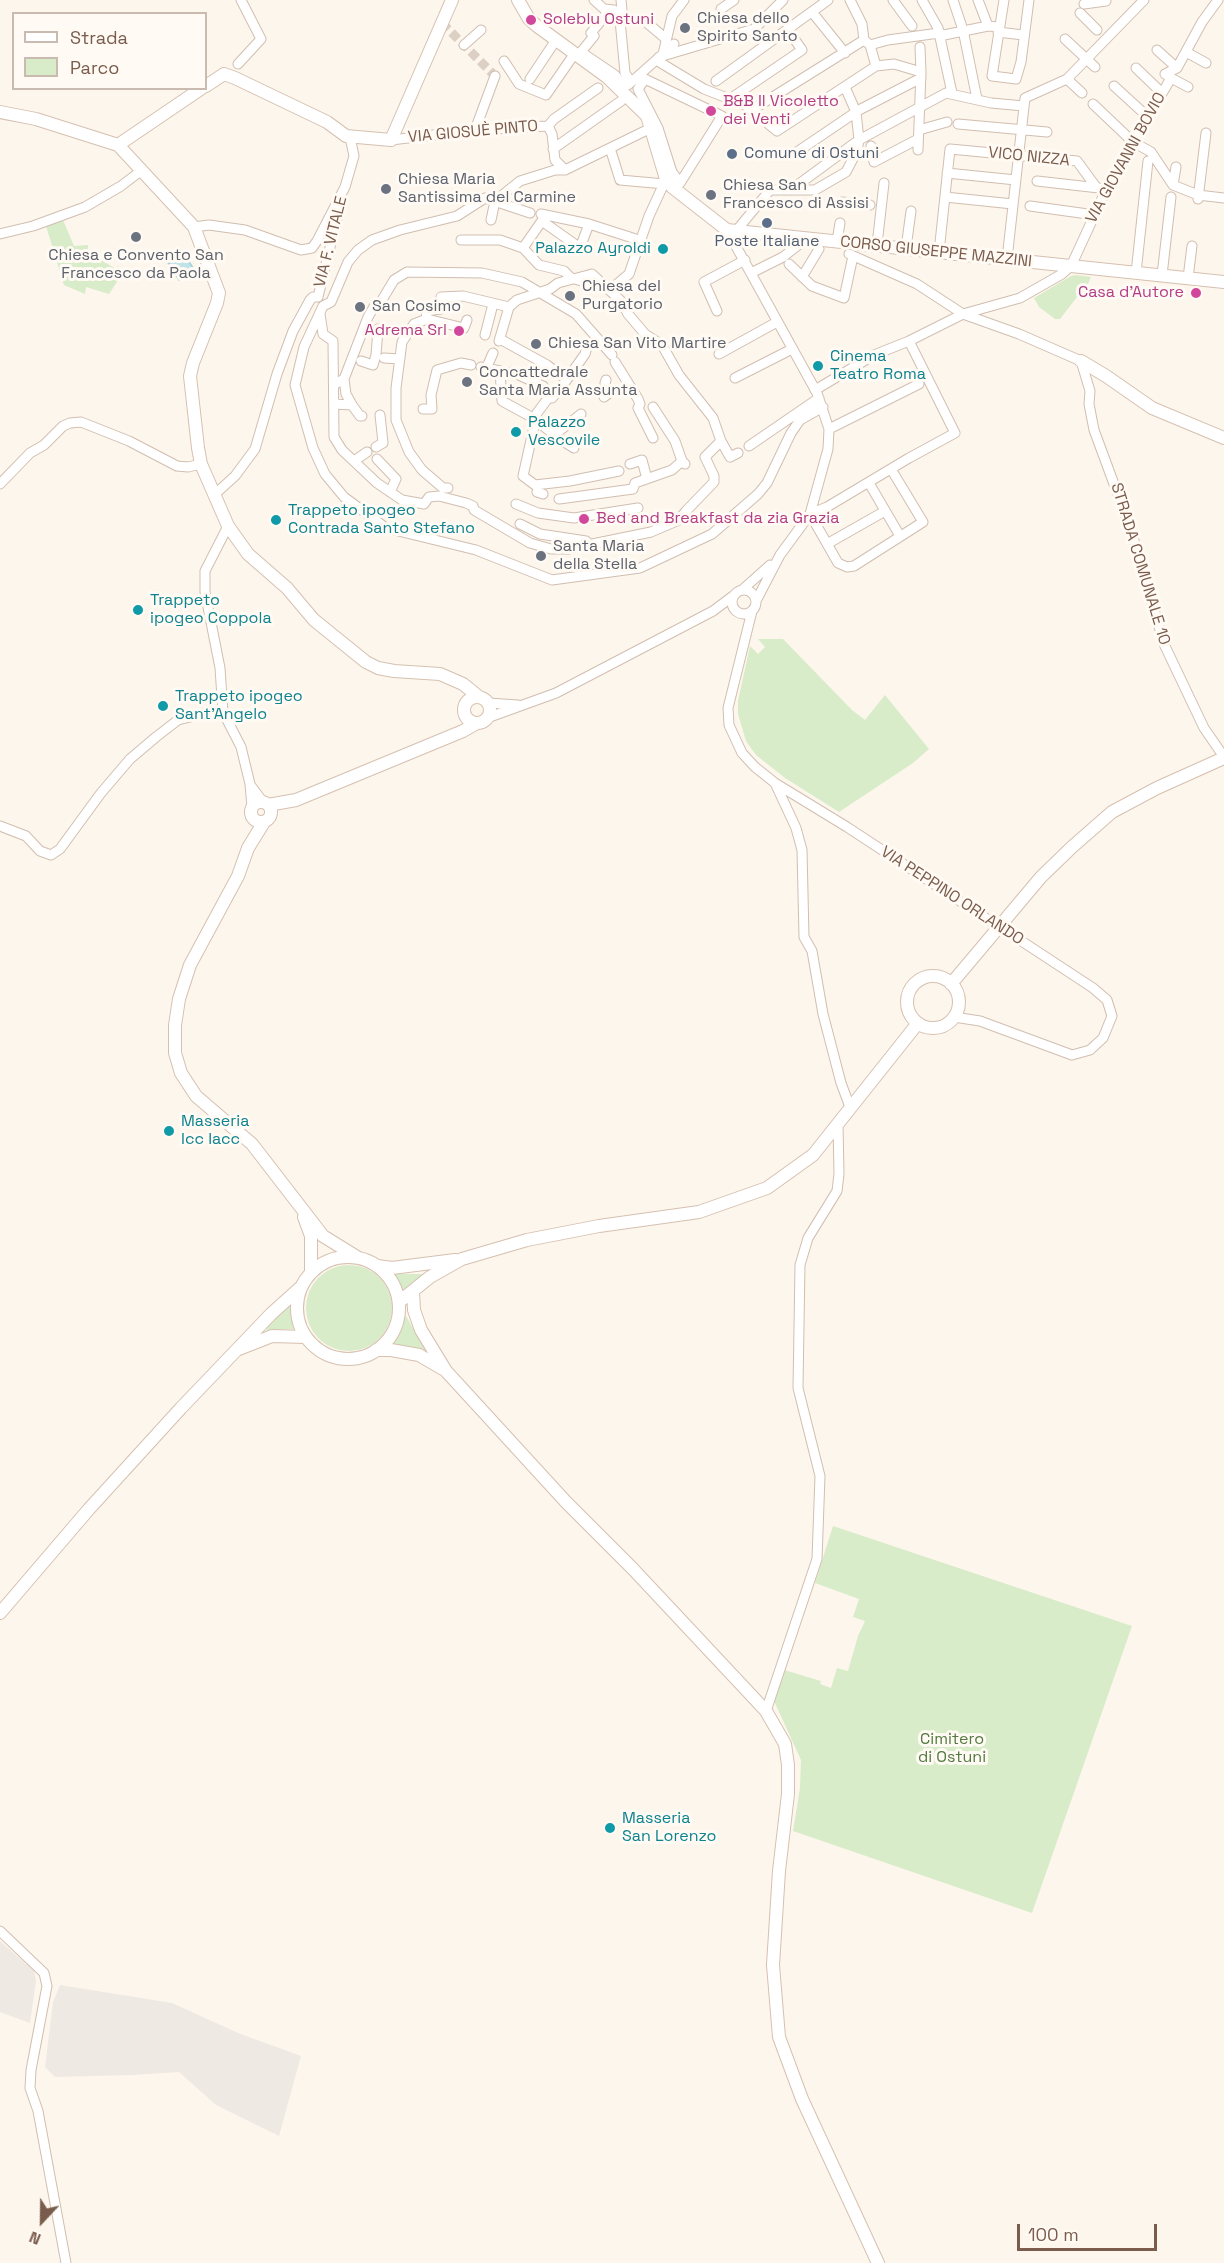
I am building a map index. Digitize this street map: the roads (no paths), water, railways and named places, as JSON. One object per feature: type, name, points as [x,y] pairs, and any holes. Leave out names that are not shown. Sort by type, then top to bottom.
[{"type":"street","points":[[238,64],[261,39],[241,0]]},
{"type":"street","points":[[391,140],[452,0]]},
{"type":"street","points":[[518,0],[529,19],[575,53],[649,122]]},
{"type":"street","points":[[594,0],[604,9],[622,10]]},
{"type":"street","points":[[262,811],[284,810],[296,800],[482,721],[556,693],[713,611],[755,581],[780,555],[810,514],[828,449],[829,429],[819,398],[751,273],[732,230],[672,187],[627,62],[621,0]]},
{"type":"street","points":[[722,9],[735,0]]},
{"type":"street","points":[[659,57],[754,28],[783,0]]},
{"type":"street","points":[[850,0],[862,24],[876,66]]},
{"type":"street","points":[[893,0],[912,26]]},
{"type":"street","points":[[922,0],[931,13],[939,33],[952,93]]},
{"type":"street","points":[[953,0],[963,30],[977,99]]},
{"type":"street","points":[[978,0],[988,26]]},
{"type":"street","points":[[1004,0],[993,76],[1016,79],[1021,62],[1029,0]]},
{"type":"street","points":[[799,183],[859,140],[946,93],[977,99],[1024,102],[1067,79],[1086,59],[1102,36],[1144,0]]},
{"type":"street","name":"VIA GIOVANNI BOVIO","points":[[1071,266],[1107,188],[1171,78],[1164,74],[1176,68],[1202,22],[1218,0]]},
{"type":"street","points":[[659,57],[679,1]]},
{"type":"street","points":[[716,81],[826,1]]},
{"type":"street","points":[[1102,36],[1082,9],[1106,1]]},
{"type":"street","points":[[608,12],[616,15],[620,20],[625,72],[629,79],[626,83],[621,83],[615,75],[581,52],[594,36],[591,33],[608,12]]},
{"type":"street","points":[[812,12],[845,53]]},
{"type":"street","points":[[646,21],[665,38]]},
{"type":"street","points":[[752,110],[845,53],[867,43],[939,33],[944,35],[988,26],[1023,34]]},
{"type":"street","points":[[464,45],[481,30]]},
{"type":"street","points":[[730,99],[802,50],[788,30]]},
{"type":"street","points":[[1182,36],[1188,48],[1206,63]]},
{"type":"street","points":[[530,79],[556,39]]},
{"type":"street","points":[[1065,39],[1095,67]]},
{"type":"street","points":[[553,149],[621,94],[674,44]]},
{"type":"street","points":[[918,150],[920,47]]},
{"type":"street","points":[[1157,50],[1176,68]]},
{"type":"street","points":[[504,61],[519,84],[546,95],[575,53]]},
{"type":"street","points":[[659,57],[704,89],[752,110],[763,122],[777,131],[876,66],[894,64],[921,75]]},
{"type":"street","points":[[1136,68],[1162,93]]},
{"type":"street","name":"VIA GIOSUÈ PINTO","points":[[207,85],[224,74],[327,122],[350,136],[391,140],[475,130],[548,126],[552,134],[555,160],[565,170]]},
{"type":"street","points":[[794,154],[856,112],[921,75]]},
{"type":"street","points":[[475,130],[495,76]]},
{"type":"street","points":[[1171,78],[1188,87]]},
{"type":"street","points":[[610,148],[620,180],[668,178],[680,183],[722,117],[645,79],[638,89],[658,128],[668,178],[650,216],[629,274],[610,290]]},
{"type":"street","points":[[1067,79],[1082,93]]},
{"type":"street","points":[[1114,86],[1148,117]]},
{"type":"street","points":[[732,230],[770,190],[815,190],[846,172],[857,151],[859,140],[856,112],[845,87]]},
{"type":"street","points":[[548,126],[554,119],[598,88]]},
{"type":"street","name":"VIA GIOSUÈ PINTO","points":[[118,146],[200,90]]},
{"type":"street","points":[[1007,259],[1024,102]]},
{"type":"street","points":[[1093,104],[1132,142],[1151,152],[1173,185],[1198,198],[1224,198]]},
{"type":"street","points":[[0,112],[36,119],[118,146],[194,227],[219,294],[193,363],[190,376],[192,409],[201,464],[228,526],[248,554],[287,588],[314,620],[366,662],[378,668],[440,674],[464,684],[483,700],[490,710],[482,721]]},
{"type":"street","points":[[491,220],[495,201],[520,181],[555,170],[565,170],[610,148],[649,122]]},
{"type":"street","points":[[871,146],[874,162],[919,134],[947,122]]},
{"type":"street","points":[[958,124],[1047,132]]},
{"type":"street","points":[[1198,198],[1206,133]]},
{"type":"street","points":[[194,227],[209,225],[245,230],[301,250],[312,248],[345,187],[354,156],[350,136]]},
{"type":"street","name":"VICO NIZZA","points":[[947,173],[950,149],[1019,155],[1077,161],[1096,188]]},
{"type":"street","points":[[1136,273],[1148,161]]},
{"type":"street","points":[[1173,185],[1176,168]]},
{"type":"street","points":[[0,234],[33,226],[85,207],[121,186],[142,170]]},
{"type":"street","points":[[939,252],[947,173],[1016,180]]},
{"type":"street","points":[[1037,181],[1107,188]]},
{"type":"street","points":[[877,245],[884,183]]},
{"type":"street","name":"VIA F. VITALE","points":[[318,297],[345,187]]},
{"type":"street","points":[[945,197],[1013,204]]},
{"type":"street","points":[[1162,276],[1172,197]]},
{"type":"street","points":[[530,213],[485,198],[457,216],[400,230],[372,240],[358,250],[348,262],[331,302],[322,310],[304,346],[295,385],[313,448],[325,474],[344,497],[386,528],[476,550],[552,580],[640,568],[712,534],[767,483],[795,427],[819,398]]},
{"type":"street","points":[[842,201],[870,205]]},
{"type":"street","points":[[1030,206],[1095,215]]},
{"type":"street","points":[[906,248],[911,211]]},
{"type":"street","points":[[543,217],[589,224],[642,241]]},
{"type":"street","points":[[543,217],[580,248],[589,224]]},
{"type":"street","points":[[523,248],[543,217]]},
{"type":"street","points":[[837,241],[840,223]]},
{"type":"street","name":"CORSO GIUSEPPE MAZZINI","points":[[732,230],[1224,282]]},
{"type":"street","points":[[461,240],[500,240],[523,248],[539,265],[564,271],[572,279]]},
{"type":"street","points":[[751,273],[783,257],[797,246]]},
{"type":"street","points":[[1188,278],[1192,246]]},
{"type":"street","points":[[802,277],[819,249]]},
{"type":"street","points":[[789,264],[812,286],[844,298],[851,255],[917,284],[963,314],[1019,334],[1081,361],[1152,408],[1224,438]]},
{"type":"street","points":[[717,310],[704,282],[745,260]]},
{"type":"street","points":[[749,446],[819,398],[874,355],[909,341],[963,314],[1020,298],[1062,274],[1071,266]]},
{"type":"street","points":[[654,438],[641,414],[638,399],[613,359],[576,314],[522,282],[482,273],[415,271],[401,274],[394,280],[380,305],[375,305],[371,311],[339,382],[334,404],[334,437],[354,461],[390,492],[407,502],[424,504],[429,497],[440,496],[473,506],[474,510],[530,543],[551,549],[562,550],[651,532],[679,520],[714,482],[714,476],[705,457],[721,441]]},
{"type":"street","points":[[566,380],[547,365],[500,340],[509,308],[517,300],[572,279],[592,274],[621,300],[628,314],[645,334],[662,345],[679,375],[713,418],[721,441],[734,455]]},
{"type":"street","points":[[214,495],[235,476],[255,449],[277,374],[293,331],[309,300],[314,297],[322,300],[323,334],[333,340],[339,382],[352,405],[362,416]]},
{"type":"street","points":[[427,319],[426,311],[441,309],[441,297],[463,297],[509,308]]},
{"type":"street","points":[[485,335],[493,304]]},
{"type":"street","points":[[448,488],[443,488],[422,470],[409,452],[396,413],[400,359],[402,342],[414,324],[427,319],[465,324]]},
{"type":"street","points":[[719,354],[777,321]]},
{"type":"street","points":[[361,361],[373,365],[380,357],[378,329]]},
{"type":"street","points":[[810,514],[955,433],[909,341]]},
{"type":"street","points":[[588,344],[585,354],[552,398],[549,397],[535,419],[523,476],[535,485],[570,481],[619,471]]},
{"type":"street","points":[[735,378],[792,349]]},
{"type":"street","points":[[494,353],[483,368],[500,371],[502,401],[535,419],[574,448]]},
{"type":"street","points":[[380,357],[400,359]]},
{"type":"street","name":"STRADA COMUNALE 10","points":[[1081,361],[1090,391],[1089,404],[1094,430],[1131,530],[1164,644],[1203,728],[1224,757]]},
{"type":"street","points":[[423,409],[432,409],[431,395],[437,370],[461,363],[471,365]]},
{"type":"street","points":[[512,372],[543,386],[542,392],[549,397]]},
{"type":"street","points":[[604,397],[608,394],[604,383],[606,380]]},
{"type":"street","points":[[829,429],[919,384]]},
{"type":"street","points":[[334,404],[352,405]]},
{"type":"street","points":[[559,499],[633,489],[635,483],[672,470],[683,462],[675,441],[653,407]]},
{"type":"street","points":[[354,461],[383,443],[378,416],[396,413]]},
{"type":"street","points":[[554,435],[581,414]]},
{"type":"street","points":[[0,484],[30,453],[70,423],[81,422],[129,441],[177,466],[188,467],[201,464]]},
{"type":"street","points":[[377,459],[396,479],[390,492]]},
{"type":"street","points":[[630,464],[642,460],[647,479]]},
{"type":"street","points":[[810,514],[838,563],[847,567],[854,566],[923,522],[891,469]]},
{"type":"street","points":[[869,483],[900,536]]},
{"type":"street","points":[[516,504],[538,513],[574,518],[638,508]]},
{"type":"street","points":[[827,544],[885,512]]},
{"type":"street","points":[[520,524],[540,534],[586,541],[590,544]]},
{"type":"street","points":[[228,526],[205,571],[205,592],[220,668],[223,712],[241,747],[250,784],[262,811],[238,876],[190,965],[179,999],[175,1025],[175,1053],[181,1073],[196,1096],[252,1144],[323,1236],[357,1257],[378,1266],[392,1268],[462,1259],[527,1240],[599,1226],[699,1212],[767,1188],[813,1155],[918,1023]]},
{"type":"street","points":[[713,611],[743,612],[756,601],[780,555]]},
{"type":"street","points":[[742,590],[750,592],[756,601]]},
{"type":"street","points":[[733,596],[731,604],[743,612]]},
{"type":"street","name":"VIA PEPPINO ORLANDO","points":[[743,612],[749,624],[730,697],[729,725],[742,753],[775,783],[847,826],[1093,988],[1107,1000],[1112,1016],[1103,1038],[1090,1050],[1072,1055],[980,1022],[954,1017]]},
{"type":"street","points":[[457,682],[469,720],[482,721]]},
{"type":"street","points":[[452,734],[470,699],[526,704]]},
{"type":"street","points":[[0,826],[26,836],[40,851],[51,855],[60,849],[101,793],[130,759],[156,737],[178,720],[210,712],[223,712]]},
{"type":"street","points":[[951,984],[1041,878],[1072,847],[1112,813],[1157,788],[1224,757]]},
{"type":"street","points":[[775,783],[796,828],[802,850],[804,937],[812,951],[823,1014],[841,1083],[850,1107]]},
{"type":"street","points":[[928,976],[944,978],[951,984],[958,996],[959,1004],[954,1017],[941,1026],[933,1028],[918,1023],[908,1009],[909,992],[913,985],[928,976]]},
{"type":"street","points":[[766,1711],[817,1559],[820,1476],[798,1388],[800,1265],[808,1238],[837,1191],[838,1124]]},
{"type":"street","points":[[299,1205],[311,1236],[311,1273]]},
{"type":"street","points":[[0,1613],[89,1509],[232,1352],[301,1287],[311,1273],[324,1263],[340,1257],[357,1257]]},
{"type":"street","points":[[399,1305],[430,1277],[462,1259]]},
{"type":"street","points":[[301,1287],[297,1304],[299,1321],[306,1337],[317,1348],[331,1356],[346,1359],[362,1357],[376,1350],[388,1339],[396,1325],[399,1305],[392,1282],[378,1266]]},
{"type":"street","points":[[413,1292],[414,1310],[421,1330]]},
{"type":"street","points":[[399,1305],[421,1330],[446,1371],[566,1502],[633,1569],[766,1711],[784,1744],[788,1765],[788,1794],[778,1883],[773,1965],[779,2037],[787,2062],[878,2263]]},
{"type":"street","points":[[232,1352],[272,1336],[306,1337]]},
{"type":"street","points":[[376,1350],[419,1355],[446,1371]]},
{"type":"street","points":[[0,1931],[38,1965],[44,1973],[47,1986],[31,2070],[30,2088],[38,2111],[66,2263]]},
{"type":"water","points":[[183,252],[195,271],[179,280],[167,261]]},
{"type":"tunnel","points":[[442,23],[495,76]]},
{"type":"place","name":"Soleblu Ostuni","points":[[531,20]]},
{"type":"place","name":"Chiesa dello Spirito Santo","points":[[685,28]]},
{"type":"place","name":"B&B Il Vicoletto dei Venti","points":[[711,111]]},
{"type":"place","name":"Comune di Ostuni","points":[[732,154]]},
{"type":"place","name":"Chiesa Maria Santissima del Carmine","points":[[386,189]]},
{"type":"place","name":"Chiesa San Francesco di Assisi","points":[[711,195]]},
{"type":"place","name":"Poste Italiane","points":[[767,223]]},
{"type":"place","name":"Chiesa e Convento San Francesco da Paola","points":[[136,237]]},
{"type":"place","name":"Palazzo Ayroldi","points":[[663,249]]},
{"type":"place","name":"Casa d'Autore","points":[[1196,293]]},
{"type":"place","name":"Chiesa del Purgatorio","points":[[570,296]]},
{"type":"place","name":"San Cosimo","points":[[360,307]]},
{"type":"place","name":"Adrema Srl","points":[[459,331]]},
{"type":"place","name":"Chiesa San Vito Martire","points":[[536,344]]},
{"type":"place","name":"Cinema Teatro Roma","points":[[818,366]]},
{"type":"place","name":"Concattedrale Santa Maria Assunta","points":[[467,382]]},
{"type":"place","name":"Palazzo Vescovile","points":[[516,432]]},
{"type":"place","name":"Bed and Breakfast da zia Grazia","points":[[584,519]]},
{"type":"place","name":"Trappeto ipogeo Contrada Santo Stefano","points":[[276,520]]},
{"type":"place","name":"Santa Maria della Stella","points":[[541,556]]},
{"type":"place","name":"Trappeto ipogeo Coppola","points":[[138,610]]},
{"type":"place","name":"Trappeto ipogeo Sant'Angelo","points":[[163,706]]},
{"type":"place","name":"Masseria Icc Iacc","points":[[169,1131]]},
{"type":"place","name":"Masseria San Lorenzo","points":[[610,1828]]},
{"type":"park label","name":"Cimitero di Ostuni","points":[[952,1749]]}]
